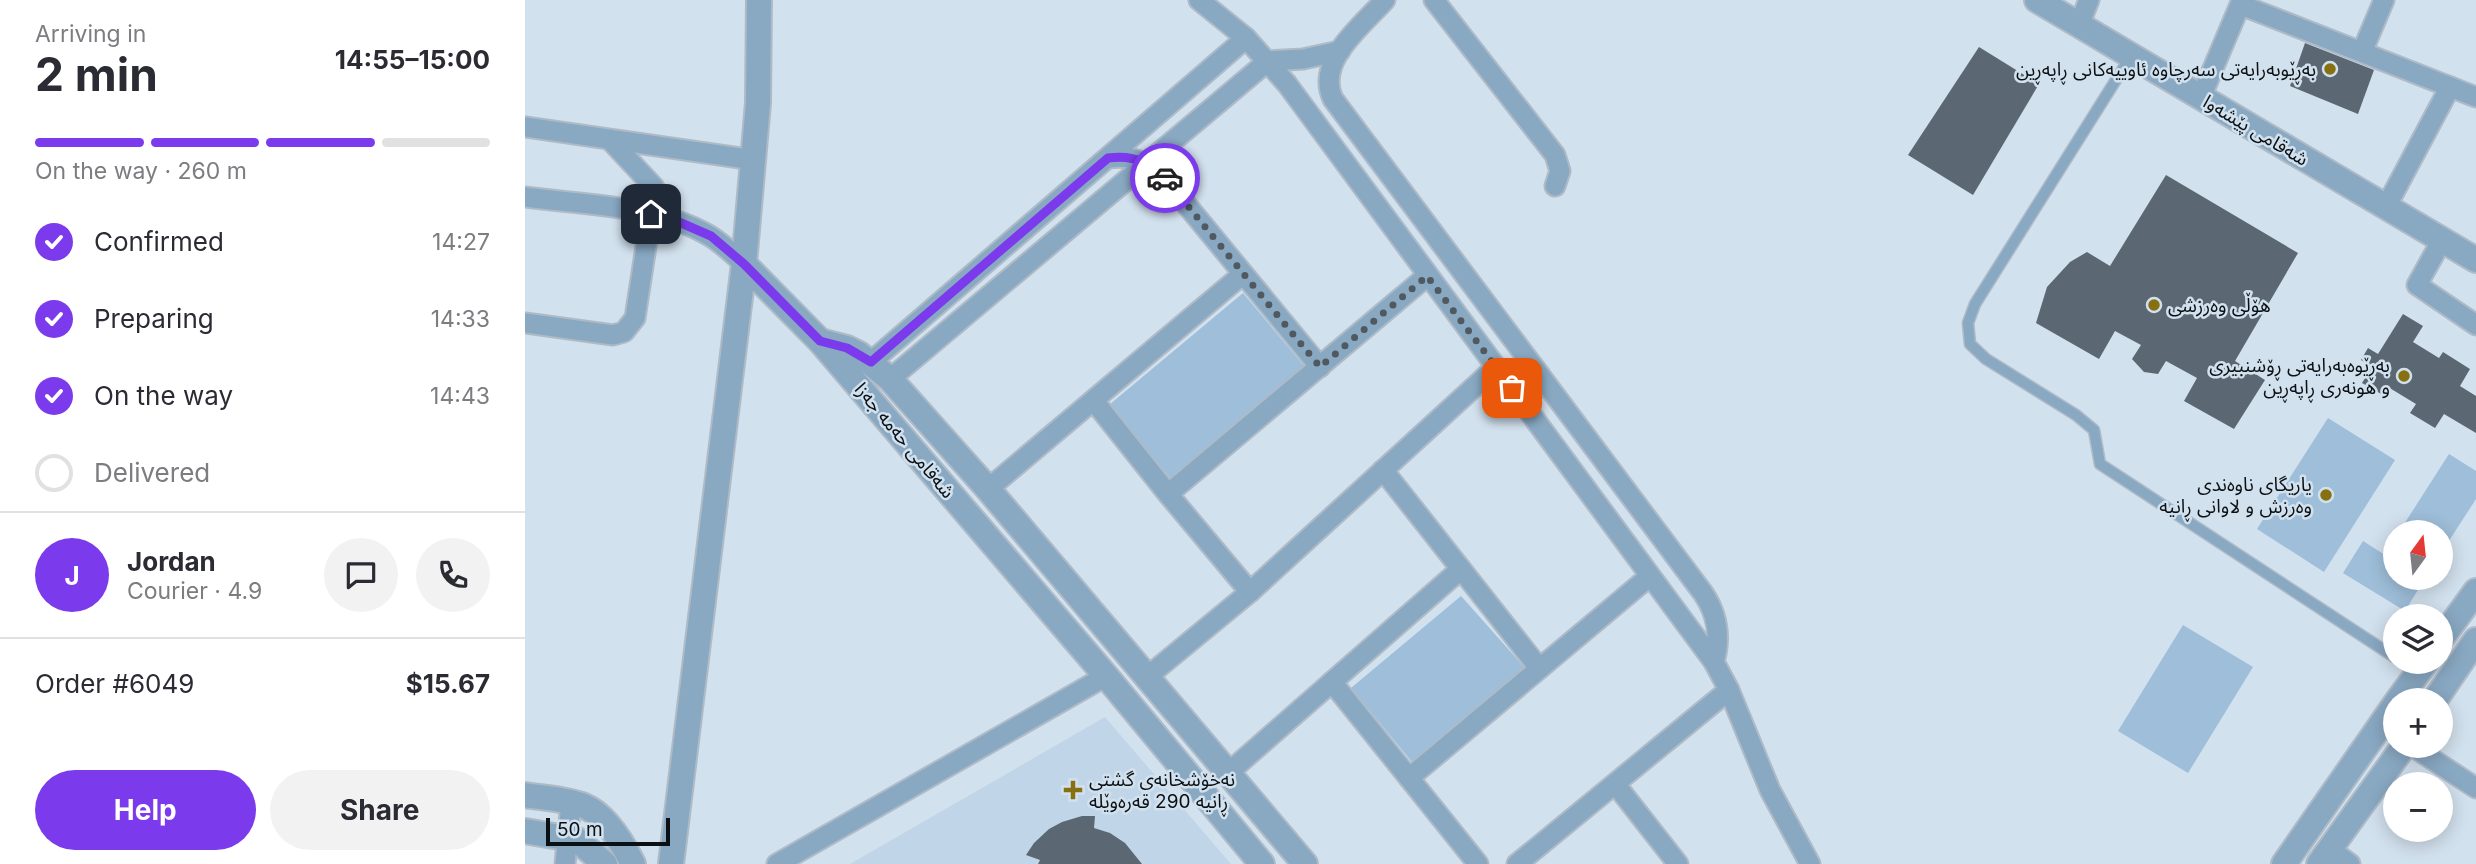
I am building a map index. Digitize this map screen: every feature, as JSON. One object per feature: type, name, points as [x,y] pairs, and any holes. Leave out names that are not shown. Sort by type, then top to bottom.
[{"type":"street","points":[[671,864],[744,264],[758,103],[759,0]]},
{"type":"street","points":[[1199,0],[1246,38],[1293,92],[1714,662],[1729,690],[1759,765],[1809,864]]},
{"type":"street","points":[[1385,0],[1330,66],[1328,75],[1333,99],[1703,593],[1717,624],[1718,644],[1714,662]]},
{"type":"street","points":[[1434,0],[1555,155],[1560,171],[1555,187]]},
{"type":"street","name":"شەقامی پێشەوا","points":[[2037,0],[2476,261]]},
{"type":"street","points":[[2078,25],[2089,0]]},
{"type":"street","points":[[2362,52],[2385,0]]},
{"type":"street","points":[[2201,97],[2242,2],[2476,97]]},
{"type":"street","points":[[871,362],[1246,38]]},
{"type":"street","points":[[890,379],[1268,61],[1303,60],[1340,51]]},
{"type":"street","points":[[2386,207],[2450,87]]},
{"type":"street","points":[[525,127],[754,160]]},
{"type":"street","points":[[610,139],[653,186],[672,219]]},
{"type":"street","points":[[1108,158],[1128,157],[1148,164],[1163,175],[1320,367]]},
{"type":"street","points":[[525,197],[651,214],[672,219],[711,236],[744,264],[820,341]]},
{"type":"street","points":[[525,323],[613,335],[629,328],[635,318],[651,214]]},
{"type":"street","points":[[2442,240],[2417,285],[2476,325]]},
{"type":"street","points":[[988,489],[1243,274]]},
{"type":"street","points":[[1168,494],[1427,276]]},
{"type":"street","name":"شەقامی حەمە جەزا","points":[[820,341],[847,348],[871,362],[890,379],[988,489],[1305,864]]},
{"type":"street","name":"شەقامی حەمە جەزا","points":[[820,341],[1106,676],[1262,864]]},
{"type":"street","points":[[1147,677],[1249,592],[1496,367]]},
{"type":"street","points":[[1094,401],[1249,592]]},
{"type":"street","points":[[1383,470],[1539,668]]},
{"type":"street","points":[[1228,773],[1461,569]]},
{"type":"street","points":[[1409,778],[1650,576]]},
{"type":"street","points":[[2453,623],[2476,591]]},
{"type":"street","points":[[2443,688],[2476,640]]},
{"type":"street","points":[[777,864],[1106,676]]},
{"type":"street","points":[[1332,682],[1478,864]]},
{"type":"street","points":[[1517,864],[1729,690]]},
{"type":"street","points":[[2284,864],[2383,722]]},
{"type":"street","points":[[2350,864],[2324,857],[2394,758]]},
{"type":"street","points":[[2430,758],[2476,788]]},
{"type":"street","points":[[1616,785],[1678,864]]},
{"type":"street","points":[[525,795],[584,806],[595,813],[605,822],[633,864]]},
{"type":"street","points":[[565,864],[571,803]]},
{"type":"street","points":[[525,831],[569,837],[585,845],[605,864]]},
{"type":"lane","points":[[2131,56],[1976,304],[1968,323],[1971,344],[1986,359],[2076,415],[2094,430],[2100,464],[2383,650]]},
{"type":"shaded area","points":[[1243,293],[1305,367],[1171,479],[1109,405]]},
{"type":"shaded area","name":"یاریگای ناوەندی وەرزش و لاوانی ڕانیە","points":[[2328,418],[2395,460],[2324,572],[2257,529]]},
{"type":"shaded area","points":[[2449,454],[2476,471],[2476,499],[2453,534],[2453,520],[2407,520]]},
{"type":"shaded area","points":[[2363,541],[2383,554],[2383,590],[2418,590],[2409,604],[2394,604],[2343,573]]},
{"type":"shaded area","points":[[1461,596],[1525,668],[1412,762],[1351,688]]},
{"type":"shaded area","points":[[2183,625],[2253,667],[2188,773],[2118,731]]},
{"type":"shaded area","name":"نەخۆشخانەی گشتی ڕانیە 290 قەرەوێلە","points":[[1105,717],[1231,864],[850,864]]},
{"type":"building","points":[[2305,43],[2374,70],[2358,114],[2290,86]]},
{"type":"building","points":[[1979,47],[2039,84],[1973,195],[1908,155]]},
{"type":"building","name":"هۆڵی وەرزشی","points":[[2166,175],[2298,253],[2235,361],[2265,380],[2234,429],[2184,401],[2197,378],[2166,361],[2158,374],[2144,372],[2132,359],[2141,345],[2115,331],[2099,359],[2036,323],[2047,287],[2070,262],[2087,252],[2110,266]]},
{"type":"building","points":[[2403,314],[2423,326],[2413,342],[2439,358],[2443,352],[2470,369],[2460,386],[2476,396],[2476,433],[2444,414],[2435,428],[2410,413],[2416,404],[2388,387],[2383,395],[2362,383],[2372,367],[2361,360],[2368,348],[2378,354]]},
{"type":"building","points":[[1082,816],[1095,816],[1094,828],[1110,833],[1125,843],[1142,864],[1038,864],[1040,860],[1026,855],[1049,829]]},
{"type":"way so far","points":[[1165,178],[1320,367],[1427,276],[1512,388]]},
{"type":"place","name":"بەڕێوبەرایەتی سەرچاوە ئاوییەکانی ڕاپەڕین","points":[[2330,69]]},
{"type":"place","name":"هۆڵی وەرزشی","points":[[2154,305]]},
{"type":"place","name":"بەڕێوەبەرایەتی ڕۆشنبیری و هونەری ڕاپەڕین","points":[[2404,376]]},
{"type":"place","name":"یاریگای ناوەندی وەرزش و لاوانی ڕانیە","points":[[2326,495]]},
{"type":"place","name":"نەخۆشخانەی گشتی ڕانیە 290 قەرەوێلە","points":[[1073,790]]},
{"type":"route","points":[[651,214],[672,219],[711,236],[744,264],[820,341],[847,348],[871,362],[1108,158],[1118,156],[1138,159],[1156,169],[1165,178]]}]
